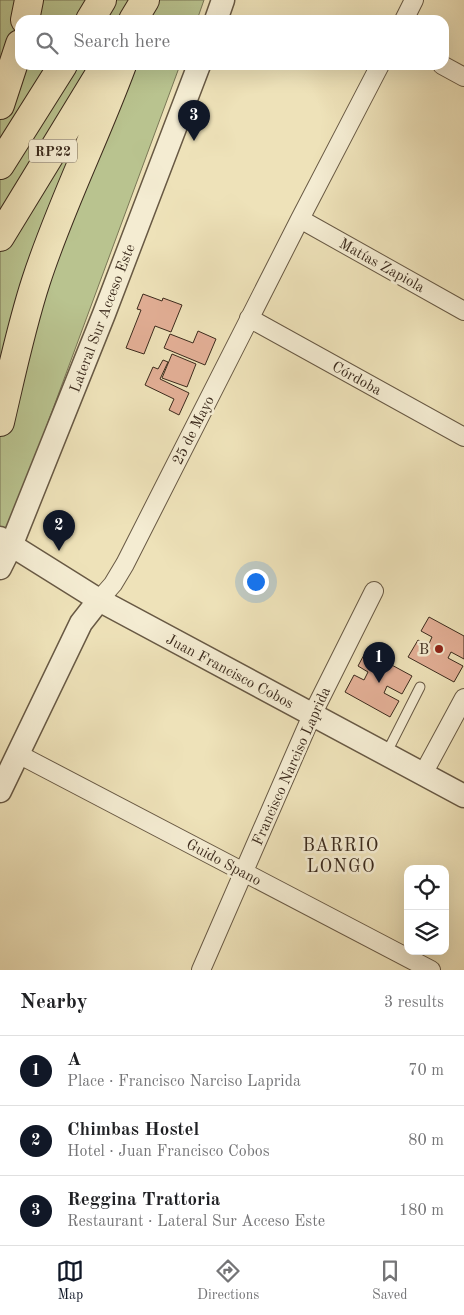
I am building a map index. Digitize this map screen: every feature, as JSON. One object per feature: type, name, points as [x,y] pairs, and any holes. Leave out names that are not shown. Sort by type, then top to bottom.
[{"type":"highway","points":[[26,15],[29,0]]},
{"type":"highway","points":[[93,15],[102,0]]},
{"type":"highway","points":[[136,15],[145,0]]},
{"type":"highway","points":[[140,15],[145,0]]},
{"type":"highway","points":[[0,105],[15,59]]},
{"type":"highway","name":"RP22","points":[[0,165],[60,70]]},
{"type":"highway","name":"RP22","points":[[0,237],[102,70]]},
{"type":"highway","points":[[0,422],[35,282],[120,70]]},
{"type":"street","points":[[218,15],[223,0]]},
{"type":"street","points":[[406,15],[414,0]]},
{"type":"street","points":[[449,69],[464,77]]},
{"type":"street","name":"Lateral Sur Acceso Este","points":[[0,568],[6,542],[104,314],[197,70]]},
{"type":"street","name":"25 de Mayo","points":[[0,791],[81,623],[113,584],[125,564],[249,318],[377,70]]},
{"type":"street","name":"Matías Zapiola","points":[[300,220],[464,311]]},
{"type":"street","name":"Córdoba","points":[[249,318],[464,437]]},
{"type":"street","name":"Juan Francisco Cobos","points":[[6,542],[99,600],[464,796]]},
{"type":"street","name":"Francisco Narciso Laprida","points":[[202,970],[312,715],[374,591]]},
{"type":"street","points":[[423,774],[464,698]]},
{"type":"street","name":"Guido Spano","points":[[18,754],[431,970]]},
{"type":"lane","points":[[386,755],[420,687]]},
{"type":"green space","points":[[0,0],[204,0],[199,15],[15,15],[15,70],[178,70],[6,536],[0,547]]},
{"type":"building","points":[[143,294],[162,301],[163,298],[182,305],[171,332],[155,326],[144,354],[126,348],[141,310],[137,309]]},
{"type":"building","points":[[198,331],[216,339],[205,365],[164,348],[170,334],[193,343]]},
{"type":"building","points":[[172,354],[196,364],[187,387],[162,378]]},
{"type":"building","points":[[163,360],[168,362],[160,379],[189,393],[179,415],[169,410],[174,399],[145,385],[153,367],[158,369]]},
{"type":"building","name":"B","points":[[429,617],[464,636],[464,659],[451,652],[448,658],[463,666],[454,682],[408,657],[418,640],[428,646],[432,637],[421,631]]},
{"type":"building","points":[[366,651],[412,676],[402,694],[387,686],[384,693],[399,701],[390,717],[345,692],[354,675],[364,680],[368,672],[358,666]]},
{"type":"place","name":"Reggina Trattoria","points":[[194,141]]},
{"type":"place","name":"Chimbas Hostel","points":[[59,551]]},
{"type":"place","name":"B","points":[[439,649]]},
{"type":"place","name":"A","points":[[379,683]]},
{"type":"district","name":"BARRIO LONGO","points":[[341,855]]}]
